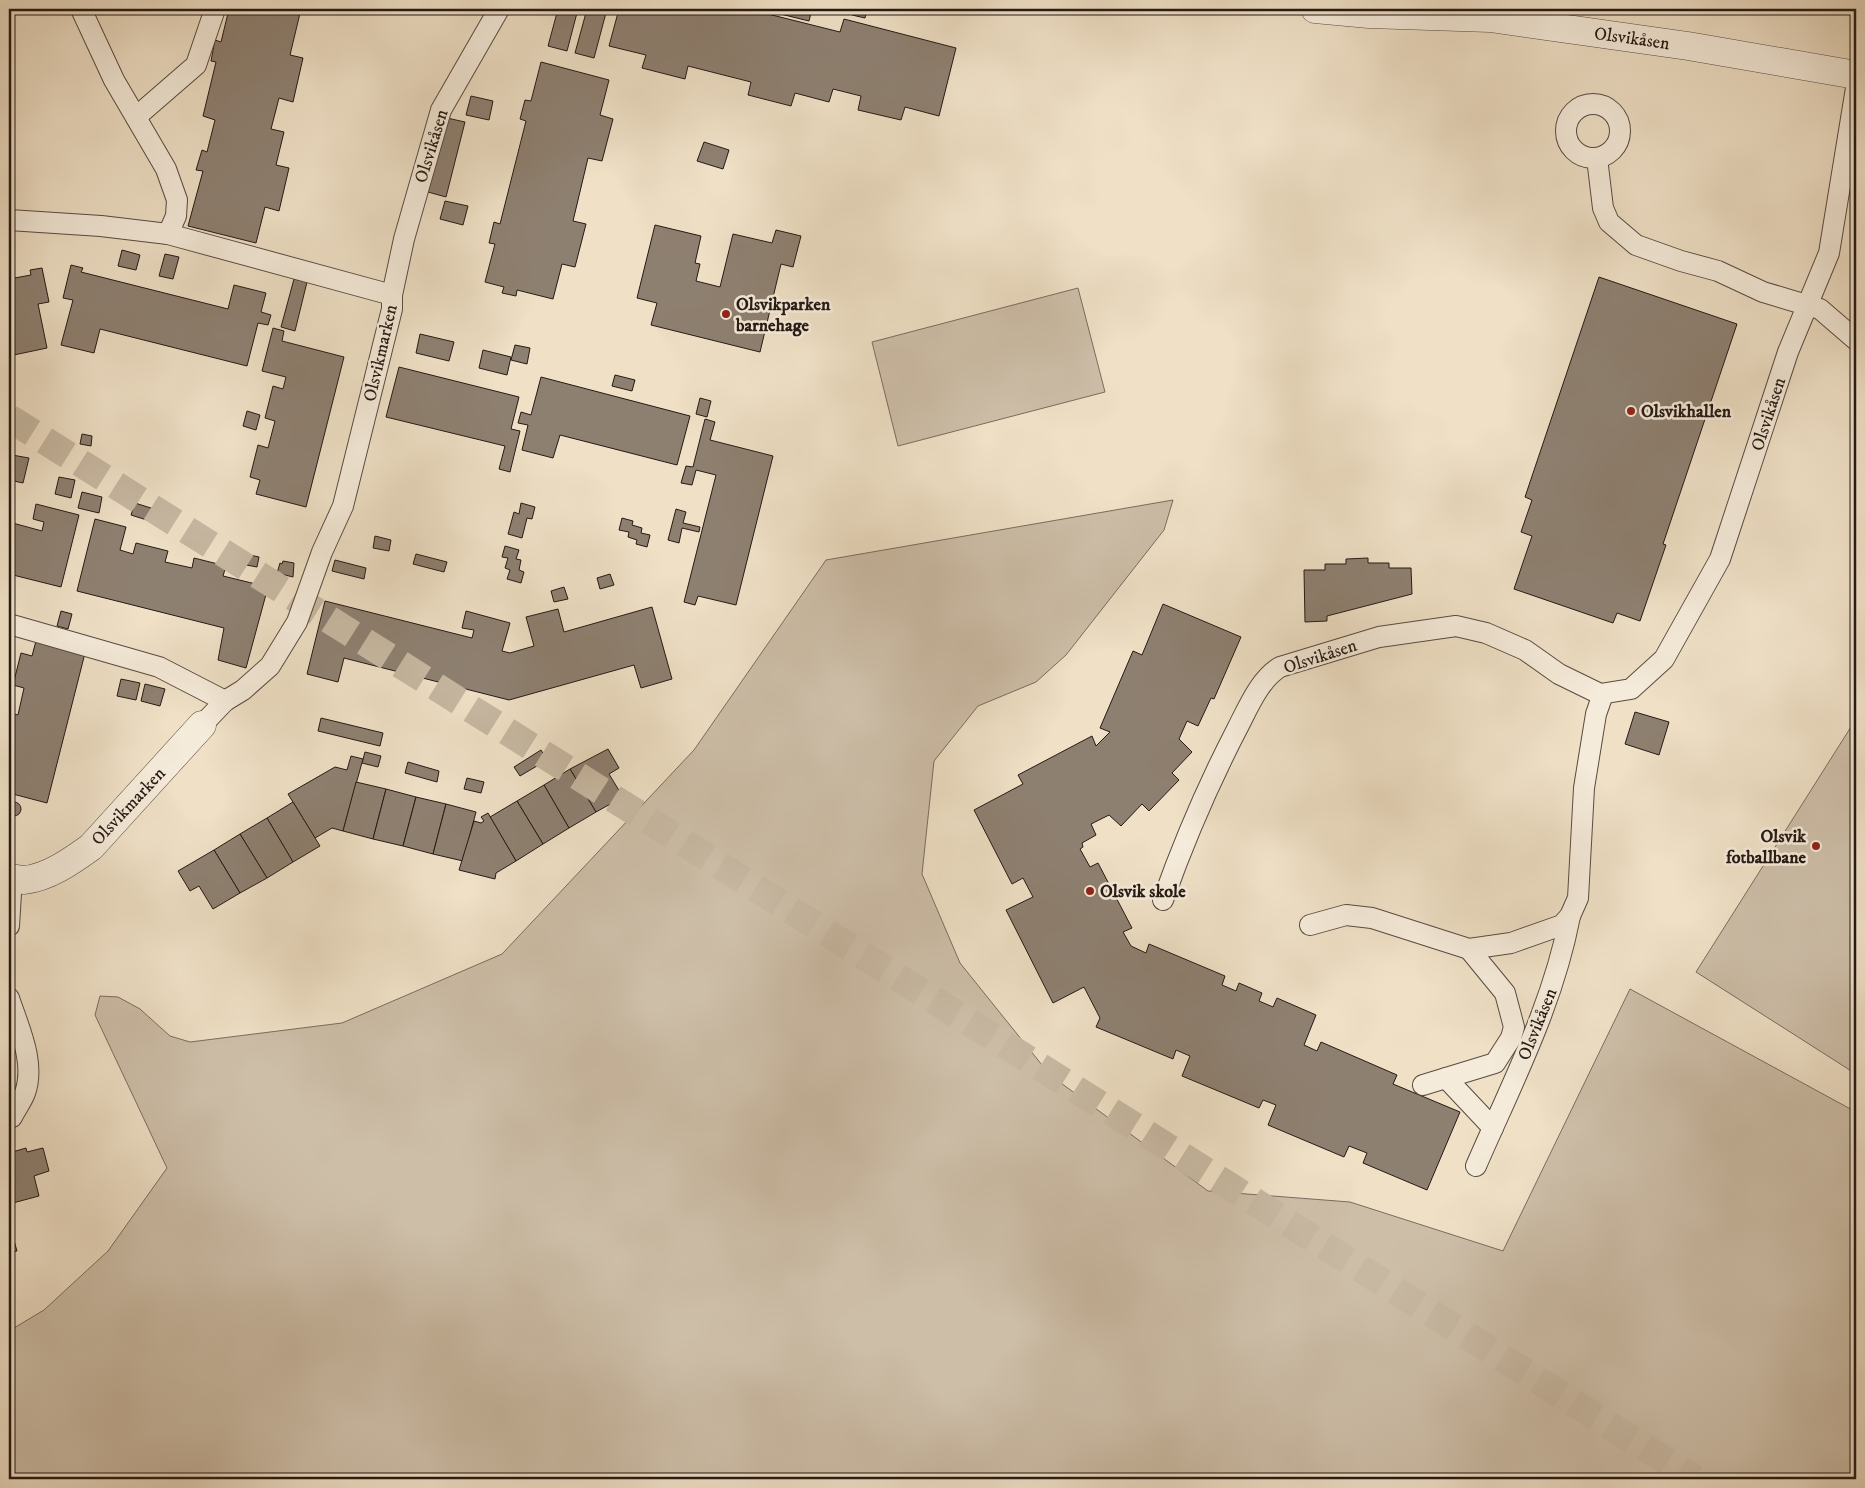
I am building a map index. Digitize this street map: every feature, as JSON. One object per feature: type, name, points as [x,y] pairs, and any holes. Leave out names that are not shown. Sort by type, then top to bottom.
[{"type":"street","name":"Olsvikåsen","points":[[1316,9],[1490,18],[1688,46],[1856,76]]},
{"type":"street","name":"Olsvikmarken","points":[[10,878],[24,880],[42,876],[78,857],[91,847],[202,725]]},
{"type":"lane","points":[[82,9],[114,80],[166,169],[177,200],[176,216],[168,234]]},
{"type":"lane","points":[[136,118],[196,65],[215,9]]},
{"type":"lane","name":"Olsvikåsen","points":[[392,295],[404,239],[441,110],[499,9]]},
{"type":"lane","name":"Olsvikåsen","points":[[1163,900],[1183,843],[1212,777],[1255,695],[1273,671],[1280,667],[1379,637],[1456,626],[1486,633],[1525,650],[1559,674],[1604,694],[1631,689],[1664,659],[1720,559],[1788,352],[1829,253],[1856,88]]},
{"type":"lane","points":[[1597,158],[1603,208],[1609,222],[1636,245],[1718,271],[1763,292],[1820,309],[1856,340]]},
{"type":"lane","name":"Olsvikmarken","points":[[9,220],[101,226],[168,234],[392,295],[392,308],[343,506],[322,552],[297,622],[270,666],[243,690],[225,701],[202,725]]},
{"type":"lane","points":[[9,624],[159,667],[225,701]]},
{"type":"lane","name":"Olsvikåsen","points":[[1476,1166],[1550,996],[1562,957],[1570,916],[1578,898],[1584,788],[1596,714],[1604,694]]},
{"type":"lane","name":"Olsvikmarken","points":[[9,926],[10,878]]},
{"type":"lane","points":[[1310,925],[1346,915],[1372,918],[1469,948],[1511,943],[1562,925],[1570,916]]},
{"type":"lane","name":"Olsvikåsen","points":[[1423,1085],[1495,1063],[1511,1038],[1514,1027],[1505,993],[1469,948]]},
{"type":"lane","points":[[9,998],[27,1055],[28,1072],[26,1092],[12,1117],[9,1118]]},
{"type":"lane","points":[[1446,1078],[1492,1128]]},
{"type":"shaded area","points":[[1078,288],[1105,392],[898,446],[872,342]]},
{"type":"shaded area","points":[[1173,500],[1164,530],[1066,655],[1036,682],[978,706],[934,761],[922,874],[960,963],[1050,1075],[1208,1191],[1350,1202],[1503,1251],[1630,989],[1856,1112],[1856,1479],[9,1479],[9,1331],[44,1310],[108,1251],[167,1168],[95,1015],[100,996],[118,997],[140,1009],[170,1036],[190,1042],[342,1023],[502,954],[694,750],[826,560]]},
{"type":"shaded area","name":"Olsvik fotballbane","points":[[1856,719],[1856,1074],[1696,972]]},
{"type":"building","points":[[229,9],[301,9],[290,55],[303,58],[293,102],[279,98],[271,129],[284,132],[276,165],[289,168],[279,211],[265,207],[256,243],[188,226],[203,171],[196,170],[202,150],[207,152],[215,120],[203,116],[216,62],[211,61],[215,40],[221,42]]},
{"type":"building","points":[[558,9],[578,9],[567,51],[548,46]]},
{"type":"building","points":[[587,9],[607,9],[594,58],[575,53]]},
{"type":"building","points":[[619,9],[748,9],[840,32],[844,19],[956,48],[939,116],[905,107],[901,120],[858,110],[861,96],[833,89],[829,102],[795,93],[791,106],[748,95],[751,82],[688,66],[685,79],[642,68],[646,55],[609,46]]},
{"type":"building","points":[[760,9],[812,9],[809,21]]},
{"type":"building","points":[[853,9],[867,9],[865,18],[852,15]]},
{"type":"building","points":[[541,62],[609,80],[600,115],[613,119],[602,161],[588,158],[573,221],[586,224],[575,267],[562,264],[553,299],[517,290],[516,296],[502,293],[504,287],[485,282],[495,244],[489,243],[494,222],[500,224],[526,121],[520,119],[525,100],[531,101]]},
{"type":"building","points":[[471,96],[493,101],[489,120],[466,115]]},
{"type":"building","points":[[447,118],[465,122],[446,197],[428,192]]},
{"type":"building","points":[[704,142],[729,150],[723,169],[697,161]]},
{"type":"building","points":[[445,201],[468,206],[463,225],[440,219]]},
{"type":"building","points":[[655,225],[701,236],[695,263],[700,264],[696,281],[720,287],[733,234],[772,243],[776,230],[801,236],[793,267],[781,264],[760,352],[651,325],[657,303],[637,298]]},
{"type":"building","points":[[122,250],[140,255],[136,270],[118,266]]},
{"type":"building","points":[[165,254],[179,257],[173,279],[159,276]]},
{"type":"building","points":[[71,265],[83,268],[81,272],[228,309],[234,285],[266,293],[261,312],[271,315],[268,325],[258,323],[247,366],[100,329],[94,353],[61,345],[73,300],[63,298]]},
{"type":"building","points":[[42,268],[49,302],[38,304],[47,348],[9,356],[9,279],[31,275],[30,270]]},
{"type":"building","name":"Olsvikhallen","points":[[1599,277],[1737,324],[1663,544],[1666,545],[1640,621],[1617,613],[1613,623],[1514,589],[1532,536],[1521,532],[1532,500],[1525,497]]},
{"type":"building","points":[[294,279],[307,282],[295,331],[281,327]]},
{"type":"building","points":[[273,328],[284,331],[282,341],[344,357],[306,507],[256,494],[260,480],[250,477],[258,445],[268,448],[275,421],[265,418],[273,386],[283,389],[286,377],[262,371]]},
{"type":"building","points":[[420,334],[454,342],[449,361],[416,353]]},
{"type":"building","points":[[515,345],[530,348],[527,364],[511,360]]},
{"type":"building","points":[[483,350],[511,357],[507,375],[479,368]]},
{"type":"building","points":[[399,367],[519,397],[511,429],[520,431],[510,472],[499,469],[505,446],[386,417]]},
{"type":"building","points":[[615,375],[635,380],[632,391],[612,386]]},
{"type":"building","points":[[541,377],[690,416],[677,465],[560,435],[553,458],[522,450],[528,425],[518,423],[521,412],[531,415]]},
{"type":"building","points":[[700,398],[711,401],[707,417],[696,414]]},
{"type":"building","points":[[247,411],[260,415],[256,430],[243,426]]},
{"type":"building","points":[[705,419],[715,422],[710,440],[773,456],[736,605],[698,596],[695,605],[684,602],[716,475],[696,470],[692,485],[681,483],[686,466],[693,467]]},
{"type":"building","points":[[82,434],[92,436],[91,446],[80,444]]},
{"type":"building","points":[[12,455],[29,458],[23,483],[9,480],[9,459],[11,459]]},
{"type":"building","points":[[59,477],[75,480],[71,498],[55,494]]},
{"type":"building","points":[[82,492],[102,497],[99,513],[78,508]]},
{"type":"building","points":[[135,503],[154,509],[150,521],[131,515]]},
{"type":"building","points":[[521,503],[535,507],[532,519],[527,518],[522,538],[508,534],[514,512],[519,514]]},
{"type":"building","points":[[36,504],[79,515],[61,587],[9,574],[9,522],[42,531],[44,522],[33,519]]},
{"type":"building","points":[[676,509],[686,512],[683,523],[700,527],[699,532],[682,528],[679,543],[668,540]]},
{"type":"building","points":[[622,518],[633,521],[632,525],[642,528],[641,533],[650,535],[647,547],[636,544],[637,540],[628,537],[629,532],[619,530]]},
{"type":"building","points":[[95,519],[126,527],[120,550],[133,554],[136,543],[168,551],[165,562],[192,568],[194,558],[226,566],[223,576],[268,587],[246,668],[218,660],[224,628],[77,591]]},
{"type":"building","points":[[375,536],[391,540],[389,551],[373,548]]},
{"type":"building","points":[[505,546],[519,550],[516,559],[521,560],[519,570],[524,572],[521,583],[507,579],[510,570],[505,568],[508,558],[502,557]]},
{"type":"building","points":[[227,550],[259,557],[257,567],[225,561]]},
{"type":"building","points":[[416,554],[447,562],[444,572],[413,564]]},
{"type":"building","points":[[1368,558],[1368,563],[1389,563],[1389,568],[1411,568],[1412,594],[1327,616],[1327,621],[1305,622],[1304,570],[1325,570],[1325,564],[1346,564],[1346,559]]},
{"type":"building","points":[[335,560],[366,568],[364,579],[332,571]]},
{"type":"building","points":[[283,561],[294,563],[293,577],[277,573],[280,563],[282,564]]},
{"type":"building","points":[[610,574],[614,585],[600,589],[597,578]]},
{"type":"building","points":[[564,587],[568,599],[554,602],[551,591]]},
{"type":"building","points":[[325,601],[472,638],[474,630],[462,628],[466,611],[510,623],[502,651],[510,653],[534,646],[526,617],[558,609],[564,632],[652,607],[672,679],[641,688],[634,665],[509,700],[344,658],[338,682],[307,674]]},
{"type":"building","points":[[1163,604],[1241,637],[1214,699],[1211,698],[1198,726],[1187,721],[1179,739],[1192,752],[1172,773],[1179,780],[1149,811],[1142,804],[1121,826],[1109,815],[1091,824],[1096,835],[1082,843],[1083,847],[1080,849],[1090,867],[1098,863],[1132,928],[1123,932],[1131,946],[1146,953],[1149,944],[1225,976],[1222,985],[1236,991],[1239,983],[1262,993],[1259,1001],[1273,1007],[1277,998],[1316,1015],[1304,1045],[1317,1051],[1321,1042],[1397,1075],[1393,1084],[1460,1112],[1427,1190],[1363,1163],[1367,1153],[1349,1146],[1344,1157],[1268,1125],[1276,1105],[1263,1100],[1259,1108],[1182,1076],[1190,1056],[1176,1050],[1173,1059],[1096,1027],[1100,1018],[1084,987],[1053,1003],[1006,910],[1033,897],[1023,878],[1012,884],[974,810],[1023,784],[1018,775],[1092,736],[1096,746],[1110,732],[1100,728],[1133,651],[1142,655]]},
{"type":"building","points":[[61,611],[72,614],[68,629],[57,626]]},
{"type":"building","points":[[36,641],[85,653],[47,803],[9,793],[9,713],[18,715],[24,688],[13,685],[21,653],[32,656]]},
{"type":"building","points":[[121,679],[140,683],[136,700],[117,696]]},
{"type":"building","points":[[145,684],[165,689],[160,706],[141,701]]},
{"type":"building","points":[[1635,712],[1669,722],[1659,755],[1625,744]]},
{"type":"building","points":[[321,718],[383,733],[380,746],[318,731]]},
{"type":"building","points":[[608,749],[619,768],[609,774],[623,797],[596,812],[570,769]]},
{"type":"building","points":[[541,750],[547,760],[520,776],[514,767]]},
{"type":"building","points":[[365,752],[381,756],[378,767],[362,763]]},
{"type":"building","points":[[351,756],[363,759],[343,831],[332,828],[315,838],[288,794],[335,767],[347,770]]},
{"type":"building","points":[[408,762],[439,771],[437,782],[405,773]]},
{"type":"building","points":[[570,769],[596,812],[569,828],[544,785]]},
{"type":"building","points":[[467,778],[484,782],[481,793],[464,789]]},
{"type":"building","points":[[356,782],[386,789],[373,839],[343,831]]},
{"type":"building","points":[[544,785],[569,828],[543,844],[517,801]]},
{"type":"building","points":[[386,789],[416,797],[403,846],[373,839]]},
{"type":"building","points":[[416,797],[446,804],[433,854],[403,846]]},
{"type":"building","points":[[517,801],[543,844],[516,861],[490,817]]},
{"type":"building","points":[[14,802],[19,804],[21,809],[19,814],[14,816],[9,814],[7,809],[9,804]]},
{"type":"building","points":[[293,802],[320,846],[293,862],[267,818]]},
{"type":"building","points":[[446,804],[476,812],[463,861],[433,854]]},
{"type":"building","points":[[488,813],[516,861],[496,873],[495,879],[459,870],[474,821],[481,823],[484,821],[481,817]]},
{"type":"building","points":[[267,818],[293,862],[267,878],[240,834]]},
{"type":"building","points":[[240,834],[267,878],[240,893],[214,850]]},
{"type":"building","points":[[214,850],[240,893],[213,909],[199,886],[190,891],[178,871]]},
{"type":"building","points":[[26,1148],[27,1152],[43,1148],[49,1171],[34,1176],[39,1196],[9,1204],[9,1153]]},
{"type":"building","points":[[13,1237],[17,1251],[9,1253],[9,1239]]},
{"type":"tunnel","points":[[9,418],[1695,1479]]},
{"type":"place","name":"Olsvikparken barnehage","points":[[726,314]]},
{"type":"place","name":"Olsvikhallen","points":[[1631,411]]},
{"type":"place","name":"Olsvik fotballbane","points":[[1816,846]]},
{"type":"place","name":"Olsvik skole","points":[[1090,891]]}]
